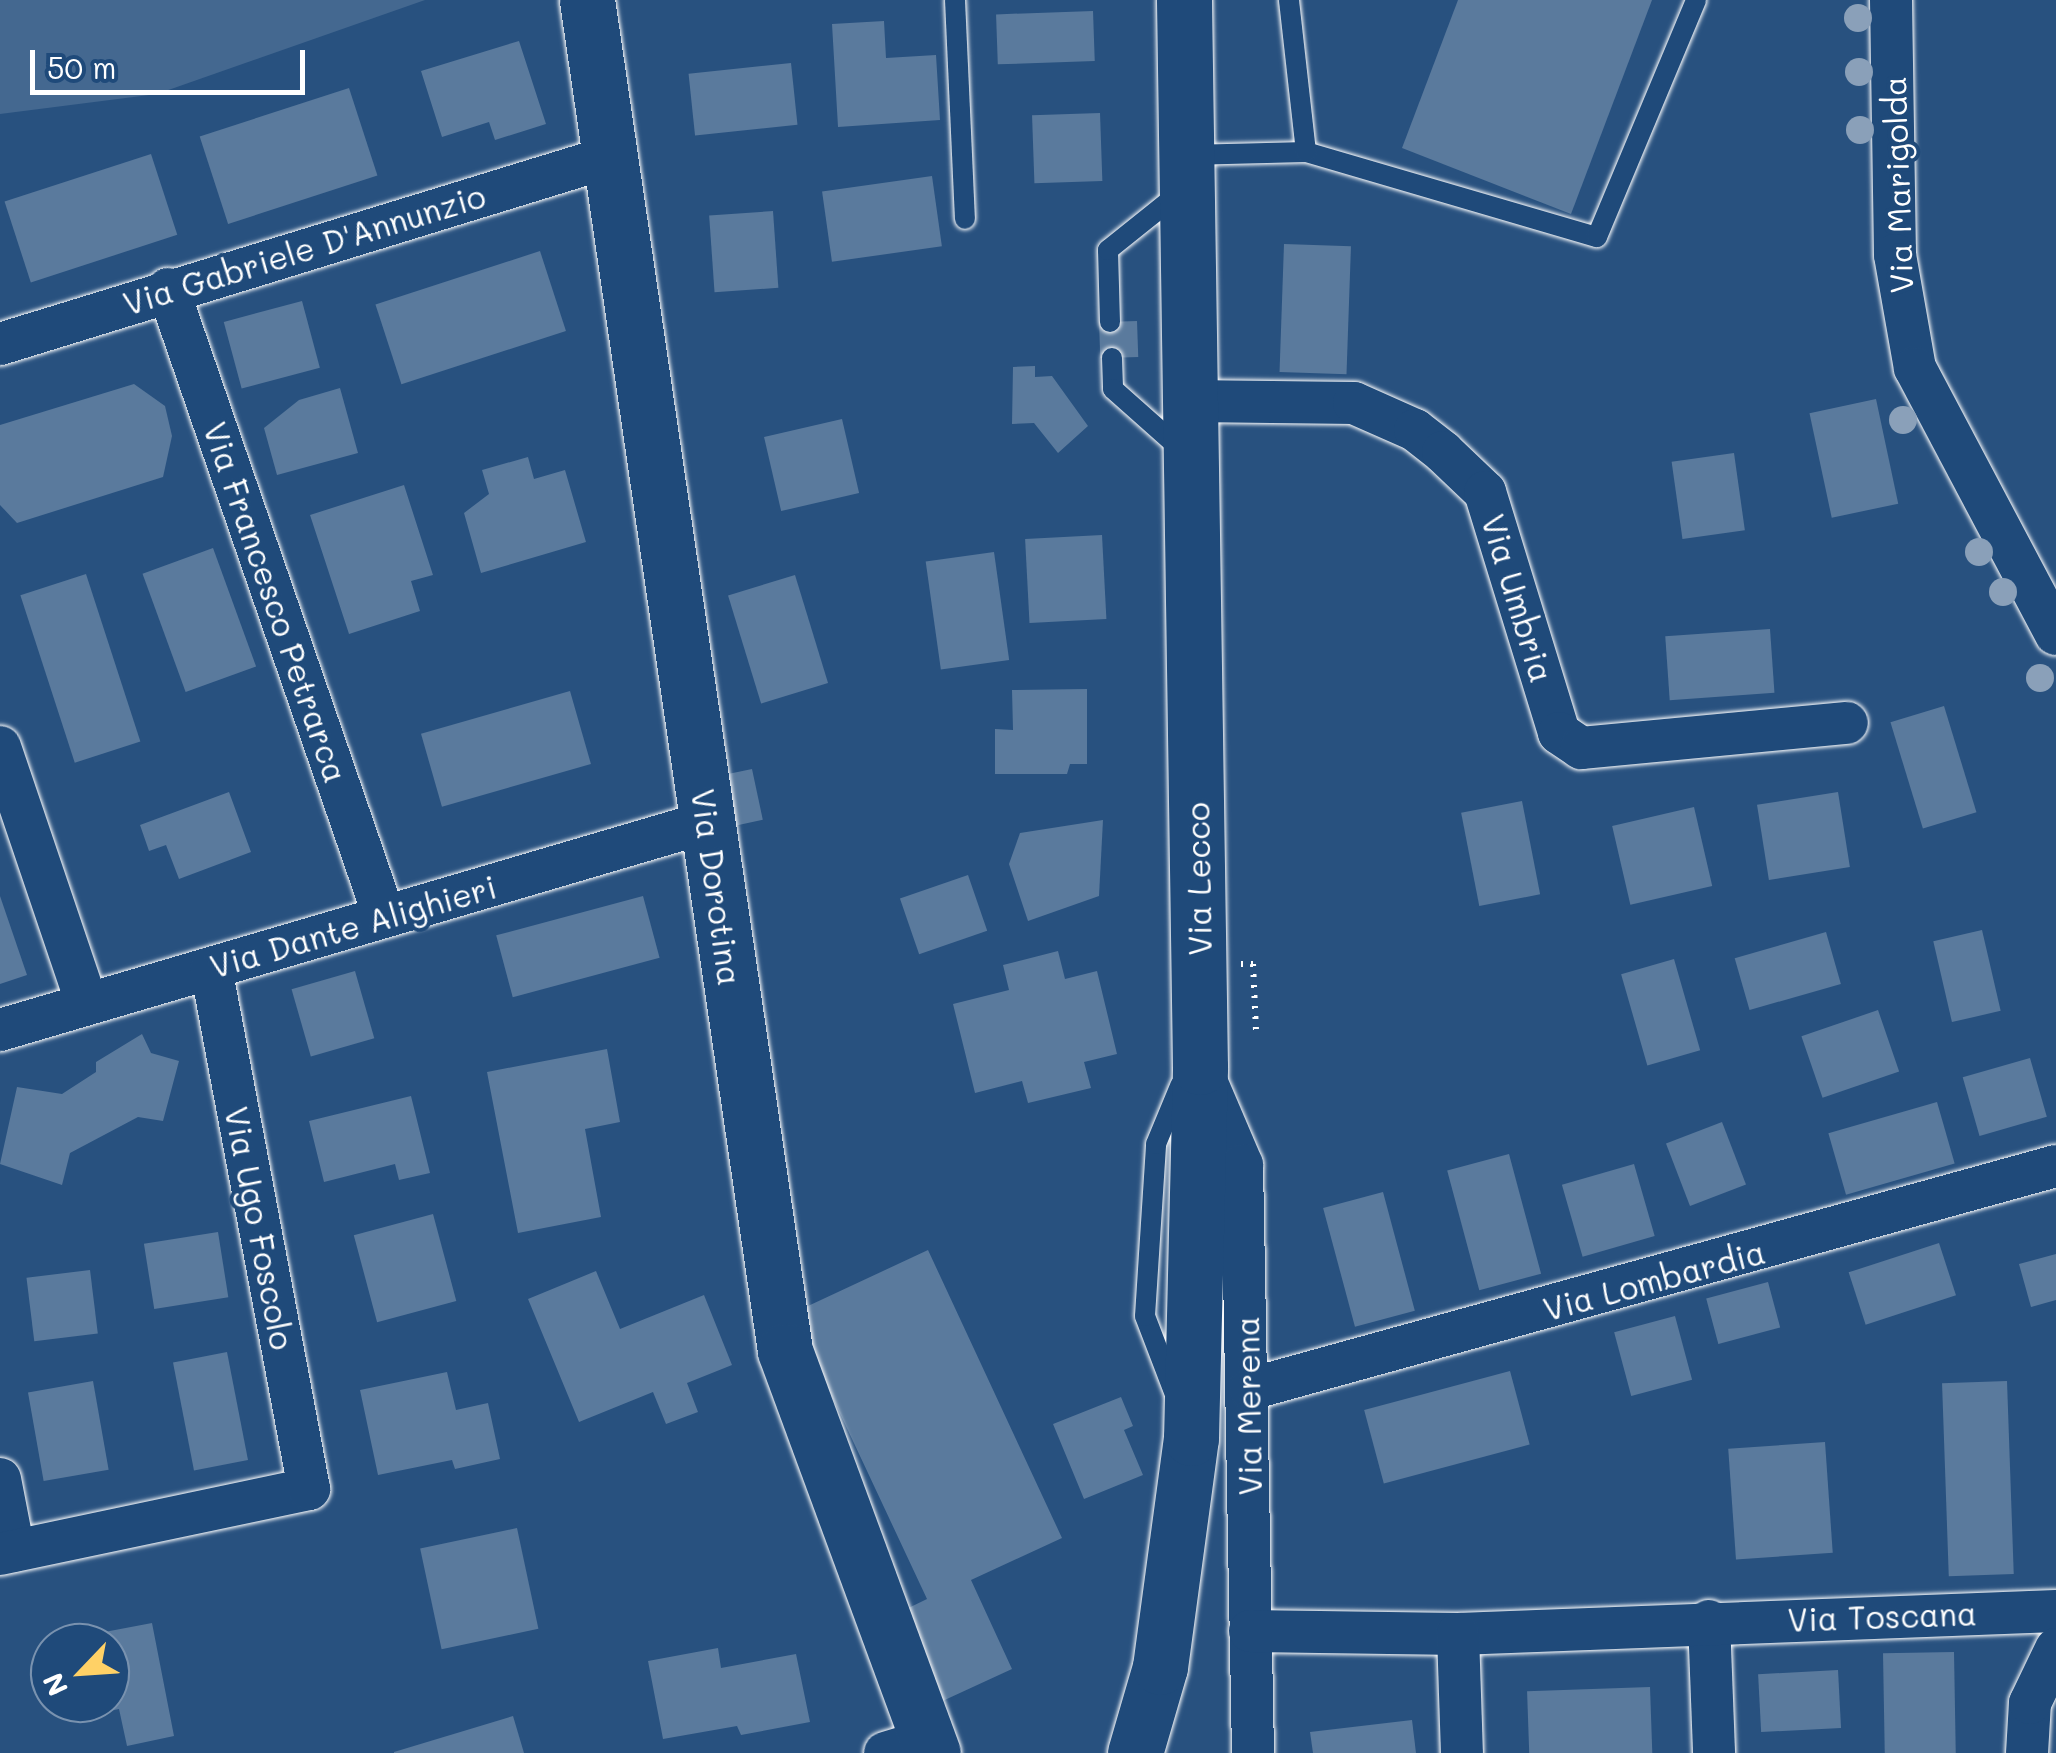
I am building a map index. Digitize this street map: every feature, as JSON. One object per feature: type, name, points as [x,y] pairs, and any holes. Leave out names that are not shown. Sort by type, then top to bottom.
[{"type":"main road","name":"Via Dorotina","points":[[587,0],[785,1351],[915,1749]]},
{"type":"main road","name":"Via Lecco","points":[[1135,1753],[1160,1668],[1191,1438],[1200,1044],[1184,0]]},
{"type":"street","name":"Via Marigolda","points":[[1891,0],[1894,256],[1915,368],[2056,634]]},
{"type":"street","name":"Via Gabriele D'Annunzio","points":[[0,344],[168,288],[609,158]]},
{"type":"street","name":"Via Francesco Petrarca","points":[[168,288],[384,916]]},
{"type":"street","name":"Via Umbria","points":[[1190,401],[1354,403],[1415,430],[1443,452],[1485,492],[1559,733],[1581,748],[1847,723]]},
{"type":"street","points":[[0,748],[87,1004]]},
{"type":"street","name":"Via Dante Alighieri","points":[[0,1030],[707,822]]},
{"type":"street","name":"Via Ugo Foscolo","points":[[7,1552],[309,1488],[211,968]]},
{"type":"street","name":"Via Merena","points":[[1200,1044],[1242,1165],[1250,1390],[1253,1753]]},
{"type":"street","name":"Via Lombardia","points":[[1250,1390],[2056,1166]]},
{"type":"street","points":[[0,1479],[7,1552]]},
{"type":"street","name":"Via Toscana","points":[[1250,1630],[1458,1634],[1709,1620],[2056,1611]]},
{"type":"street","points":[[1709,1620],[1714,1753]]},
{"type":"street","points":[[1458,1634],[1462,1753]]},
{"type":"street","points":[[2027,1753],[2030,1703],[2056,1649]]},
{"type":"lane","points":[[956,0],[965,219]]},
{"type":"lane","points":[[1288,0],[1306,152]]},
{"type":"lane","points":[[1110,322],[1108,250],[1187,171],[1306,152],[1596,237],[1696,0]]},
{"type":"lane","points":[[1112,358],[1113,390],[1190,457]]},
{"type":"path","points":[[1253,964],[1256,1030]]},
{"type":"shaded area","points":[[0,0],[425,0],[157,94],[0,114]]},
{"type":"building","points":[[1458,0],[1652,0],[1571,214],[1402,148]]},
{"type":"building","points":[[1093,11],[1095,61],[998,64],[996,14]]},
{"type":"building","points":[[884,21],[886,58],[936,55],[940,120],[838,127],[832,24]]},
{"type":"building","points":[[519,41],[546,124],[495,140],[489,122],[442,137],[421,71]]},
{"type":"building","points":[[791,63],[797,125],[695,135],[689,74]]},
{"type":"building","points":[[349,88],[377,175],[228,224],[200,137]]},
{"type":"building","points":[[1100,113],[1102,181],[1034,183],[1032,115]]},
{"type":"building","points":[[151,154],[177,235],[31,282],[5,202]]},
{"type":"building","points":[[932,176],[942,246],[832,262],[822,191]]},
{"type":"building","points":[[773,211],[778,288],[715,292],[709,215]]},
{"type":"building","points":[[1284,244],[1351,246],[1346,374],[1280,372]]},
{"type":"building","points":[[540,251],[566,331],[401,384],[375,304]]},
{"type":"building","points":[[302,301],[320,368],[242,389],[224,322]]},
{"type":"building","points":[[1137,321],[1138,357],[1100,358],[1099,322]]},
{"type":"building","points":[[1035,366],[1035,377],[1052,376],[1088,426],[1058,453],[1034,423],[1012,424],[1013,367]]},
{"type":"building","points":[[134,384],[165,406],[172,436],[163,477],[17,523],[0,505],[0,425]]},
{"type":"building","points":[[340,388],[358,453],[277,475],[264,428],[299,400]]},
{"type":"building","points":[[1876,399],[1898,504],[1832,518],[1809,413]]},
{"type":"building","points":[[842,419],[859,493],[781,511],[764,437]]},
{"type":"building","points":[[1734,453],[1745,530],[1682,539],[1672,462]]},
{"type":"building","points":[[528,457],[534,479],[565,470],[586,542],[481,573],[464,513],[489,494],[482,470]]},
{"type":"building","points":[[404,485],[433,575],[411,581],[420,611],[349,634],[310,515]]},
{"type":"building","points":[[1102,535],[1106,619],[1030,623],[1025,539]]},
{"type":"building","points":[[213,548],[256,666],[186,692],[143,574]]},
{"type":"building","points":[[994,552],[1009,660],[941,670],[926,562]]},
{"type":"building","points":[[86,574],[140,741],[75,763],[20,595]]},
{"type":"building","points":[[795,575],[828,683],[761,704],[728,595]]},
{"type":"building","points":[[1770,629],[1774,693],[1670,700],[1665,636]]},
{"type":"building","points":[[1087,689],[1087,764],[1070,764],[1067,774],[995,774],[995,729],[1013,730],[1012,690]]},
{"type":"building","points":[[570,691],[591,764],[442,807],[421,734]]},
{"type":"building","points":[[1944,706],[1976,812],[1923,829],[1890,722]]},
{"type":"building","points":[[752,769],[763,820],[731,827],[720,776]]},
{"type":"building","points":[[229,792],[251,852],[179,879],[166,845],[149,851],[140,825]]},
{"type":"building","points":[[1838,792],[1850,867],[1769,880],[1757,805]]},
{"type":"building","points":[[1522,801],[1540,894],[1479,906],[1461,813]]},
{"type":"building","points":[[1694,807],[1712,886],[1630,905],[1612,826]]},
{"type":"building","points":[[1103,820],[1099,896],[1028,921],[1009,864],[1020,833]]},
{"type":"building","points":[[968,875],[987,931],[919,954],[900,898]]},
{"type":"building","points":[[0,896],[27,975],[0,984]]},
{"type":"building","points":[[643,896],[660,958],[513,997],[496,935]]},
{"type":"building","points":[[1982,930],[2001,1011],[1952,1022],[1933,941]]},
{"type":"building","points":[[1826,932],[1841,984],[1750,1010],[1735,958]]},
{"type":"building","points":[[1058,951],[1065,979],[1097,971],[1117,1054],[1084,1062],[1091,1088],[1028,1103],[1022,1081],[975,1093],[953,1004],[1009,990],[1003,965]]},
{"type":"building","points":[[1674,959],[1700,1050],[1647,1065],[1621,974]]},
{"type":"building","points":[[355,971],[374,1038],[311,1056],[292,989]]},
{"type":"building","points":[[1878,1010],[1899,1071],[1823,1098],[1801,1036]]},
{"type":"building","points":[[142,1034],[151,1053],[179,1061],[163,1121],[138,1117],[70,1153],[62,1185],[0,1164],[17,1087],[62,1094],[96,1072],[96,1062]]},
{"type":"building","points":[[607,1049],[620,1122],[585,1129],[601,1217],[518,1233],[487,1072]]},
{"type":"building","points":[[2030,1058],[2047,1117],[1980,1136],[1963,1077]]},
{"type":"building","points":[[411,1096],[430,1173],[399,1180],[395,1164],[324,1182],[309,1121]]},
{"type":"building","points":[[1937,1102],[1955,1164],[1846,1195],[1828,1133]]},
{"type":"building","points":[[1722,1122],[1746,1185],[1690,1206],[1666,1144]]},
{"type":"building","points":[[1509,1154],[1541,1274],[1479,1290],[1447,1171]]},
{"type":"building","points":[[1634,1164],[1655,1236],[1583,1257],[1562,1185]]},
{"type":"building","points":[[1383,1192],[1415,1311],[1355,1327],[1323,1208]]},
{"type":"building","points":[[433,1214],[456,1301],[377,1322],[354,1235]]},
{"type":"building","points":[[218,1232],[228,1297],[154,1309],[144,1244]]},
{"type":"building","points":[[1939,1243],[1956,1295],[1866,1325],[1849,1272]]},
{"type":"building","points":[[928,1250],[1062,1538],[971,1580],[1012,1669],[936,1704],[894,1615],[927,1599],[793,1313]]},
{"type":"building","points":[[2056,1254],[2056,1300],[2031,1307],[2019,1264]]},
{"type":"building","points":[[90,1270],[98,1334],[34,1341],[26,1278]]},
{"type":"building","points":[[596,1271],[620,1329],[704,1295],[732,1365],[687,1383],[698,1412],[666,1424],[653,1392],[579,1422],[528,1299]]},
{"type":"building","points":[[1768,1282],[1780,1327],[1718,1344],[1706,1299]]},
{"type":"building","points":[[1675,1316],[1692,1380],[1631,1396],[1614,1332]]},
{"type":"building","points":[[227,1352],[248,1460],[194,1470],[173,1362]]},
{"type":"building","points":[[1510,1371],[1530,1444],[1384,1483],[1364,1410]]},
{"type":"building","points":[[447,1372],[456,1410],[488,1403],[500,1459],[455,1469],[452,1460],[378,1475],[360,1390]]},
{"type":"building","points":[[93,1381],[109,1470],[44,1481],[28,1392]]},
{"type":"building","points":[[2007,1381],[2014,1574],[1949,1576],[1942,1383]]},
{"type":"building","points":[[1121,1397],[1133,1426],[1124,1430],[1143,1475],[1084,1499],[1053,1424]]},
{"type":"building","points":[[1825,1442],[1833,1553],[1736,1559],[1728,1449]]},
{"type":"building","points":[[517,1528],[538,1629],[442,1649],[420,1549]]},
{"type":"building","points":[[152,1623],[174,1736],[127,1746],[122,1723],[130,1723],[130,1627]]},
{"type":"building","points":[[718,1648],[721,1668],[796,1654],[810,1722],[741,1735],[737,1726],[663,1739],[648,1661]]},
{"type":"building","points":[[1954,1652],[1956,1753],[1885,1753],[1883,1653]]},
{"type":"building","points":[[1838,1670],[1841,1728],[1761,1732],[1758,1674]]},
{"type":"building","points":[[1650,1687],[1652,1753],[1529,1753],[1527,1691]]},
{"type":"building","points":[[513,1716],[524,1753],[394,1753],[394,1752]]},
{"type":"building","points":[[1412,1720],[1416,1753],[1313,1753],[1310,1732]]}]
